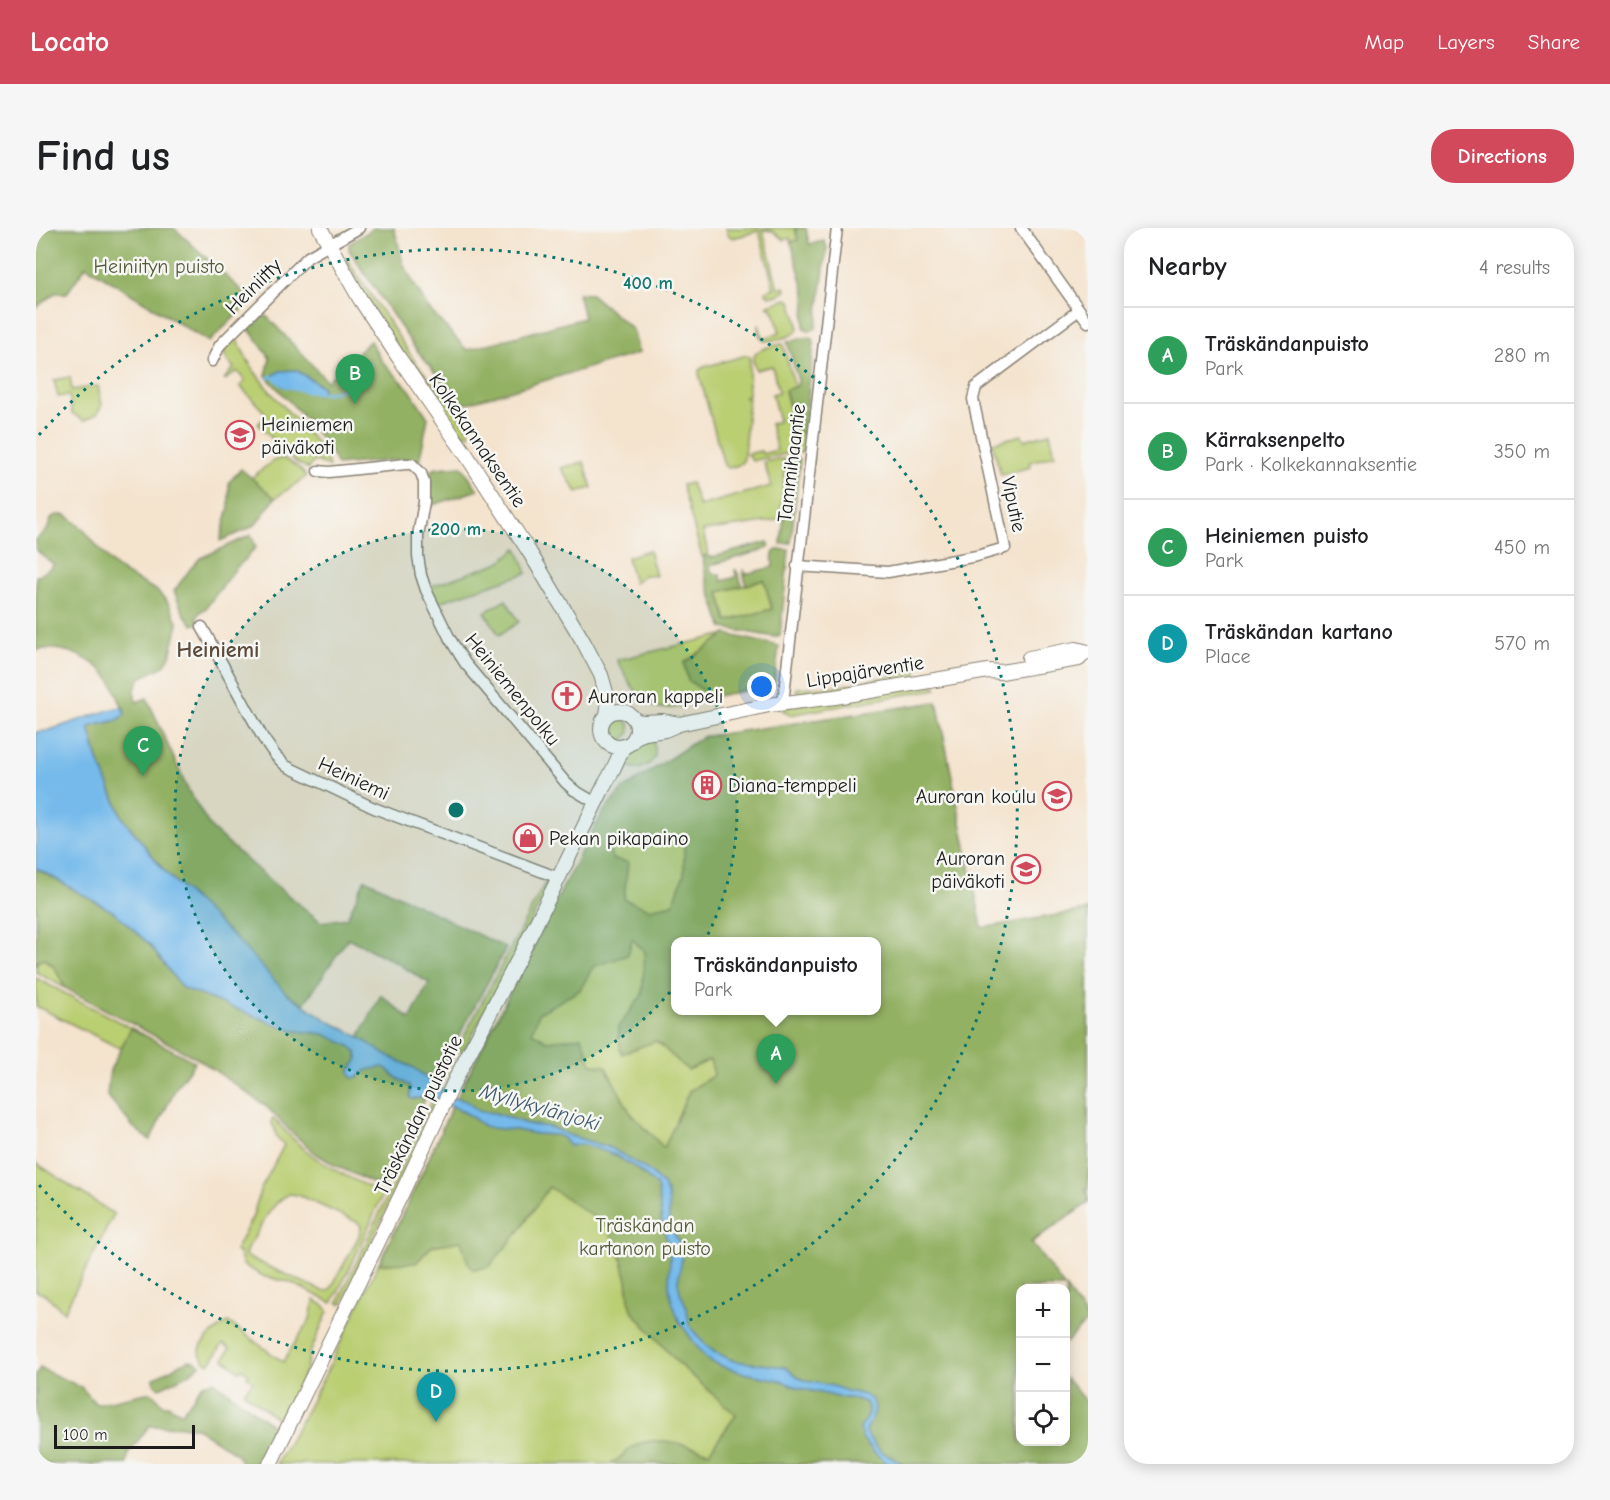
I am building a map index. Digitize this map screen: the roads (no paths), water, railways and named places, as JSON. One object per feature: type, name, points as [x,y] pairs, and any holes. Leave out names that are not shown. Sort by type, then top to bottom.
[{"type":"main road","name":"Kolkekannaksentie","points":[[320,228],[360,299],[464,450],[530,553],[601,675],[611,686],[625,711]]},
{"type":"main road","name":"Lippajärventie","points":[[630,742],[645,734],[665,730],[679,724],[783,703],[835,697],[988,671],[998,664],[1076,649],[1087,652]]},
{"type":"main road","name":"Kolkekannaksentie","points":[[601,675],[608,707],[607,715]]},
{"type":"main road","points":[[614,711],[625,711],[632,715],[637,728],[630,742],[612,745],[605,741],[602,735],[603,720],[614,711]]},
{"type":"main road","name":"Lippajärventie","points":[[636,721],[663,721],[679,724]]},
{"type":"main road","name":"Träskändan puistotie","points":[[605,741],[608,752],[604,771],[605,784]]},
{"type":"main road","name":"Träskändan puistotie","points":[[270,1464],[456,1078],[612,774],[619,755],[630,742]]},
{"type":"street","name":"Heiniitty","points":[[212,361],[220,345],[308,257],[359,228]]},
{"type":"street","name":"Tammihaantie","points":[[783,703],[837,228]]},
{"type":"street","points":[[1021,228],[1088,322]]},
{"type":"street","name":"Viputie","points":[[798,566],[888,572],[977,556],[1005,548],[973,399],[976,387],[1079,310]]},
{"type":"street","name":"Heiniemenpolku","points":[[318,471],[329,472],[412,464],[421,472],[425,491],[418,536],[421,575],[450,639],[465,663],[566,783],[596,803]]},
{"type":"street","name":"Heiniemi","points":[[202,627],[263,738],[286,766],[374,808],[559,878]]},
{"type":"water","points":[[296,370],[323,387],[320,394],[282,386],[272,376],[280,371]]},
{"type":"water","points":[[122,707],[125,714],[118,720],[89,727],[98,760],[122,817],[166,873],[237,940],[286,993],[386,1055],[414,1068],[451,1097],[467,1101],[478,1111],[495,1113],[527,1124],[550,1127],[602,1145],[613,1149],[649,1171],[663,1185],[667,1193],[669,1225],[678,1240],[682,1258],[678,1282],[680,1292],[687,1308],[689,1325],[701,1340],[713,1351],[734,1361],[785,1367],[807,1381],[865,1395],[871,1399],[875,1411],[866,1431],[868,1436],[880,1451],[903,1464],[888,1464],[862,1438],[860,1429],[868,1413],[866,1402],[799,1388],[779,1380],[744,1373],[710,1361],[703,1355],[679,1321],[672,1301],[669,1288],[670,1250],[662,1224],[656,1185],[636,1168],[615,1155],[583,1144],[569,1146],[562,1137],[556,1135],[491,1128],[455,1107],[426,1097],[411,1099],[410,1086],[382,1067],[367,1070],[358,1077],[352,1078],[350,1070],[358,1057],[350,1046],[324,1034],[291,1030],[182,988],[150,945],[114,912],[36,868],[36,732],[47,731]]},
{"type":"waterway","points":[[268,378],[272,376],[285,386],[301,390],[332,392],[354,381],[369,364]]},
{"type":"place","name":"Kärraksenpelto","points":[[355,404]]},
{"type":"place","name":"Heiniemen päiväkoti","points":[[240,435]]},
{"type":"place","name":"Auroran kappeli","points":[[567,696]]},
{"type":"place","name":"Heiniemen puisto","points":[[143,776]]},
{"type":"place","name":"Diana-temppeli","points":[[707,785]]},
{"type":"place","name":"Auroran koulu","points":[[1057,796]]},
{"type":"place","name":"Pekan pikapaino","points":[[528,838]]},
{"type":"place","name":"Auroran päiväkoti","points":[[1026,869]]},
{"type":"place","name":"Träskändanpuisto","points":[[776,1084]]},
{"type":"place","name":"Träskändan kartano","points":[[436,1422]]},
{"type":"district","name":"Heiniemi","points":[[218,649]]},
{"type":"park label","name":"Heiniityn puisto","points":[[159,266]]},
{"type":"park label","name":"Träskändan kartanon puisto","points":[[645,1236]]},
{"type":"water label","name":"Myllykylänjoki","points":[[540,1107]]}]
